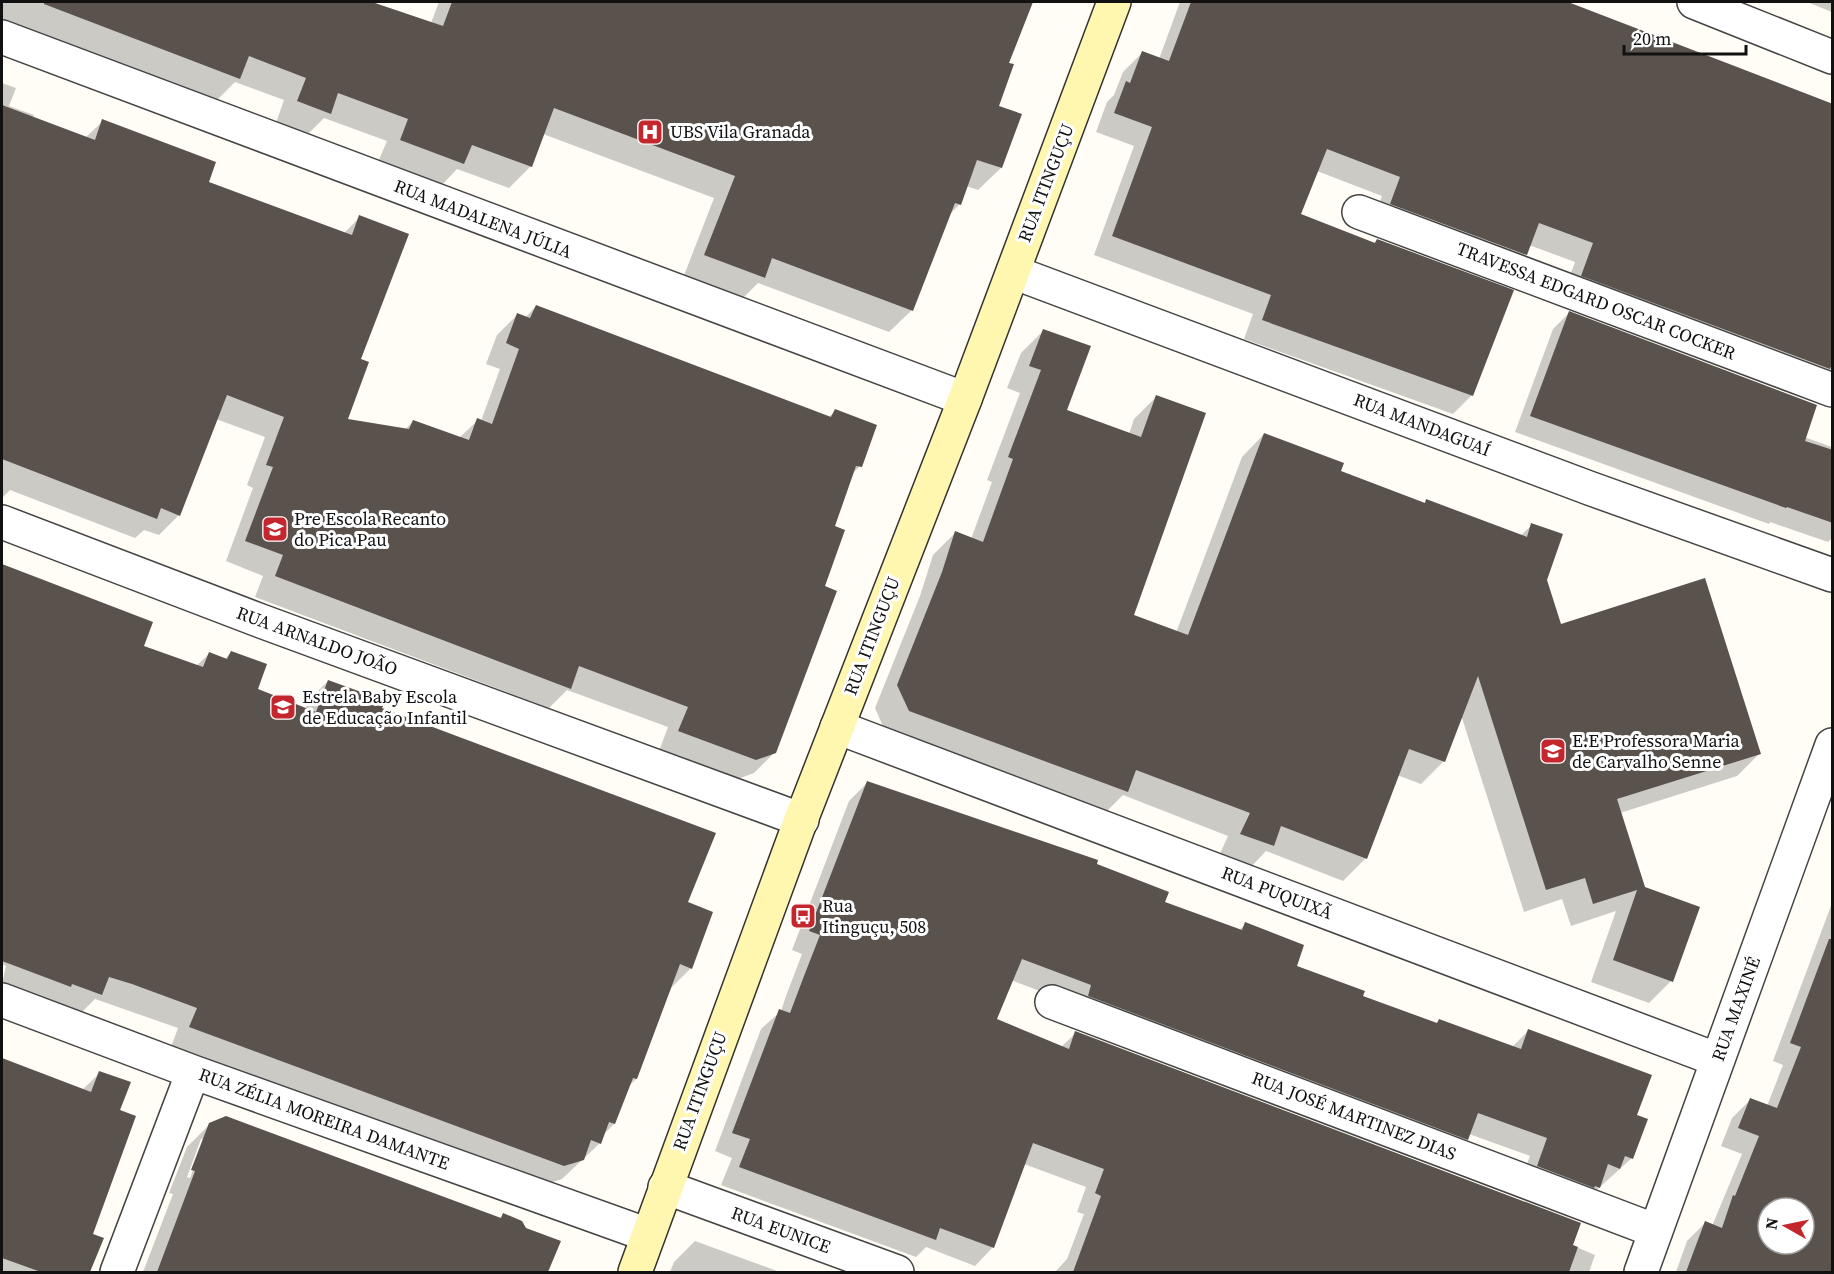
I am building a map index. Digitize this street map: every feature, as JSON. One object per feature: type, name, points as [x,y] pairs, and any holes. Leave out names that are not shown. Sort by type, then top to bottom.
[{"type":"main road","name":"RUA ITINGUÇU","points":[[635,1272],[837,727],[965,399],[1114,2]]},
{"type":"street","points":[[1694,2],[1833,57]]},
{"type":"street","name":"RUA MADALENA JÚLIA","points":[[2,37],[965,399]]},
{"type":"street","name":"TRAVESSA EDGARD OSCAR COCKER","points":[[1359,212],[1833,390]]},
{"type":"street","name":"RUA MANDAGUAÍ","points":[[1013,272],[1589,488],[1833,575]]},
{"type":"street","name":"RUA ARNALDO JOÃO","points":[[2,522],[261,621],[802,820]]},
{"type":"street","name":"RUA PUQUIXÃ","points":[[837,727],[1718,1060]]},
{"type":"street","name":"RUA MAXINÉ","points":[[1641,1272],[1833,745]]},
{"type":"street","name":"RUA ZÉLIA MOREIRA DAMANTE","points":[[2,1000],[193,1072],[648,1235]]},
{"type":"street","name":"RUA JOSÉ MARTINEZ DIAS","points":[[1052,1002],[1656,1231]]},
{"type":"street","points":[[117,1272],[193,1072]]},
{"type":"street","name":"RUA EUNICE","points":[[665,1186],[897,1272]]},
{"type":"building","points":[[44,2],[372,2],[443,26],[452,2],[1033,2],[1009,63],[1014,64],[999,106],[1022,114],[1002,168],[977,160],[961,205],[955,203],[913,311],[772,258],[765,278],[704,255],[735,176],[554,108],[532,167],[472,145],[464,164],[400,140],[408,119],[338,93],[331,114],[297,101],[306,78],[249,56],[240,79],[44,4]]},
{"type":"building","points":[[1191,2],[1568,2],[1833,104],[1833,361],[1830,369],[1581,276],[1593,243],[1539,223],[1527,255],[1390,204],[1400,177],[1327,149],[1301,214],[1375,243],[1377,239],[1514,290],[1473,396],[1262,320],[1271,295],[1112,236],[1152,127],[1114,113],[1126,81],[1130,83],[1142,51],[1169,61]]},
{"type":"building","points":[[2,105],[95,140],[102,119],[216,162],[209,182],[352,235],[359,215],[409,234],[361,359],[369,362],[348,419],[409,429],[413,420],[469,440],[477,418],[492,424],[519,349],[506,343],[517,313],[530,318],[536,305],[831,417],[835,409],[877,425],[862,467],[856,466],[835,526],[845,530],[825,586],[837,591],[776,753],[756,760],[678,731],[688,707],[579,666],[571,689],[275,576],[283,555],[245,541],[273,467],[266,465],[284,417],[227,395],[180,516],[161,508],[157,519],[2,459]]},
{"type":"building","points":[[1569,311],[1817,405],[1805,441],[1833,450],[1833,523],[1530,416]]},
{"type":"building","points":[[1043,329],[1091,346],[1067,410],[1141,437],[1156,395],[1206,413],[1134,615],[1188,635],[1264,433],[1344,463],[1341,471],[1425,503],[1426,499],[1527,537],[1531,523],[1563,534],[1547,580],[1561,624],[1705,578],[1761,754],[1617,799],[1645,887],[1700,907],[1673,982],[1613,960],[1637,890],[1593,904],[1585,878],[1546,890],[1478,676],[1445,762],[1409,749],[1367,859],[1281,826],[1274,846],[1240,834],[1250,813],[1136,770],[1128,792],[909,711],[897,685],[942,572],[955,531],[983,542],[1013,459],[1008,457],[1041,370],[1029,366]]},
{"type":"building","points":[[2,564],[153,622],[144,646],[203,667],[209,652],[227,659],[231,651],[267,664],[258,689],[316,712],[328,680],[386,701],[382,708],[716,833],[688,902],[713,912],[692,969],[680,964],[637,1079],[633,1078],[615,1124],[609,1122],[601,1144],[591,1140],[584,1160],[564,1166],[189,1027],[197,1008],[132,984],[109,977],[102,995],[72,984],[71,987],[2,961]]},
{"type":"building","points":[[867,781],[1098,860],[1097,864],[1169,892],[1165,902],[1242,930],[1245,922],[1304,945],[1297,966],[1365,991],[1363,996],[1437,1023],[1439,1019],[1521,1049],[1528,1029],[1652,1075],[1637,1115],[1648,1119],[1633,1159],[1625,1156],[1620,1169],[1608,1164],[1600,1188],[1595,1186],[1594,1188],[1537,1166],[1547,1138],[1478,1113],[1468,1140],[1088,996],[1091,985],[1022,959],[997,1019],[1069,1049],[1075,1031],[1581,1223],[1573,1245],[1578,1247],[1569,1272],[1073,1272],[1101,1196],[1095,1193],[1104,1169],[1033,1143],[994,1248],[940,1228],[936,1240],[739,1167],[750,1139],[732,1133],[779,1009],[790,1013],[820,935],[809,931]]},
{"type":"building","points":[[1829,939],[1833,939],[1833,1272],[1686,1272],[1705,1221],[1722,1228],[1733,1195],[1735,1196],[1759,1136],[1738,1128],[1750,1098],[1777,1108],[1801,1047],[1790,1043]]},
{"type":"building","points":[[2,1058],[91,1092],[99,1071],[131,1082],[120,1110],[136,1116],[93,1234],[104,1238],[90,1272],[41,1272],[2,1258]]},
{"type":"building","points":[[226,1116],[501,1218],[503,1213],[522,1221],[526,1228],[561,1241],[548,1272],[157,1272],[195,1171],[191,1170],[209,1123]]},
{"type":"place","name":"UBS Vila Granada","points":[[650,132]]},
{"type":"place","name":"Pre Escola Recanto do Pica Pau","points":[[275,529]]},
{"type":"place","name":"Estrela Baby Escola de Educação Infantil","points":[[283,707]]},
{"type":"place","name":"E.E Professora Maria de Carvalho Senne","points":[[1553,751]]},
{"type":"place","name":"Rua Itinguçu, 508","points":[[803,916]]}]
